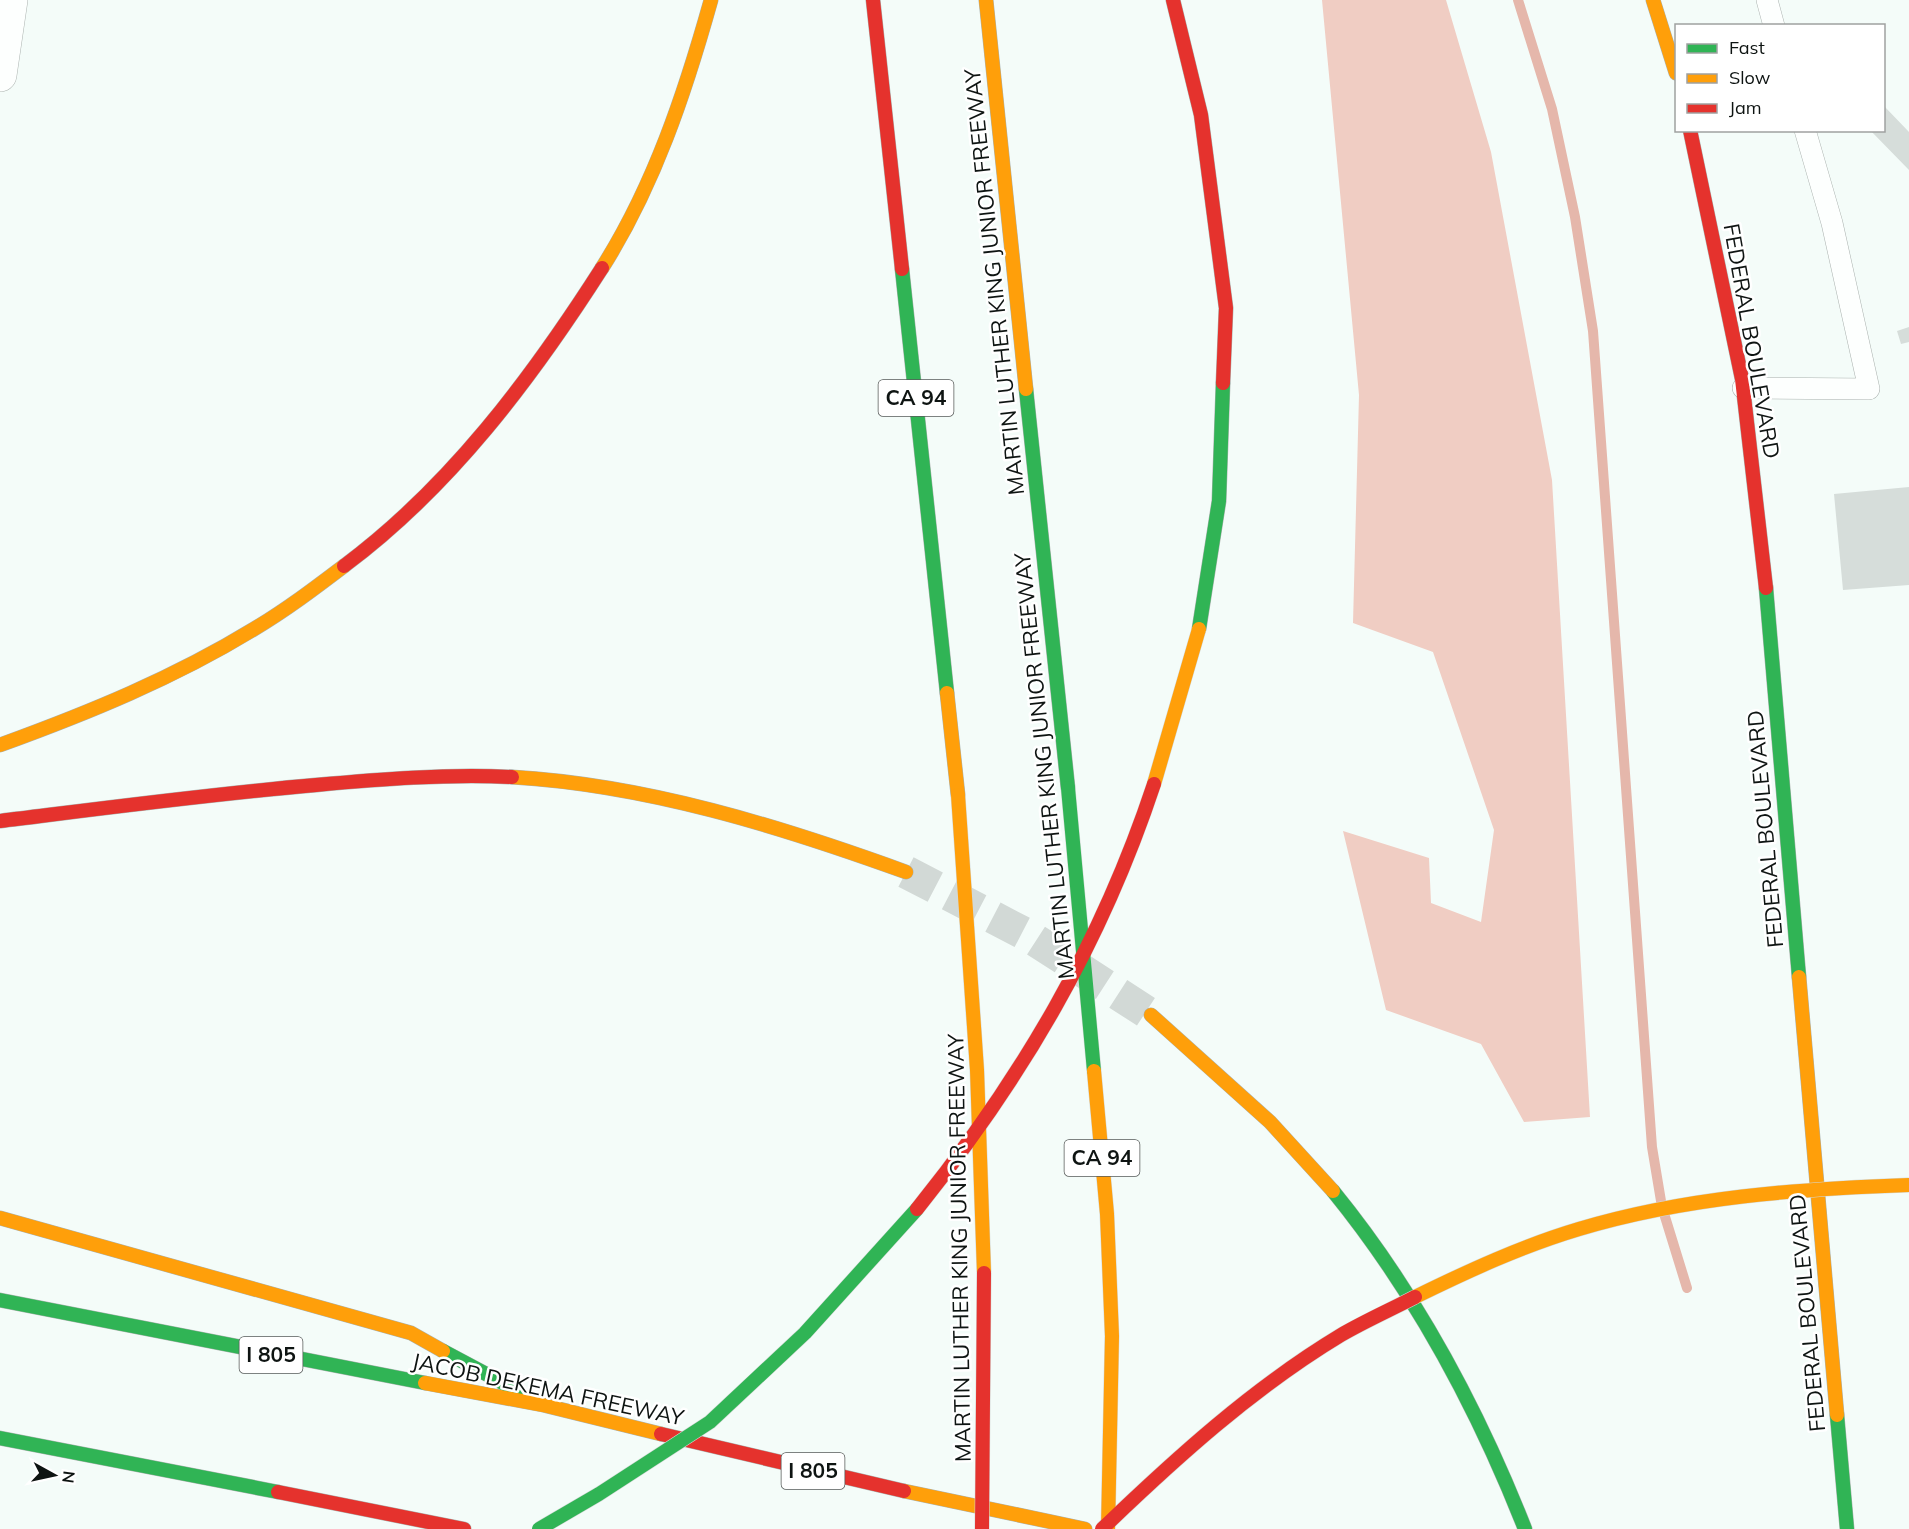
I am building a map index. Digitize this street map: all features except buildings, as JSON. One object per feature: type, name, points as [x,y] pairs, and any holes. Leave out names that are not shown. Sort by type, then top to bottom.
[{"type":"main road","points":[[0,745],[120,698],[190,665],[254,630],[298,601],[368,546],[458,460],[496,419],[542,362],[585,296],[627,224],[667,138],[685,89],[711,0]]},
{"type":"main road","name":"MARTIN LUTHER KING JUNIOR FREEWAY","points":[[873,0],[958,795],[975,1022],[982,1182],[984,1427],[982,1529]]},
{"type":"main road","name":"MARTIN LUTHER KING JUNIOR FREEWAY","points":[[986,0],[1068,788],[1107,1214],[1112,1336],[1108,1529]]},
{"type":"main road","points":[[538,1529],[638,1470],[708,1424],[781,1358],[908,1222],[971,1143],[1061,998],[1109,905],[1145,813],[1175,722],[1199,629],[1219,501],[1226,308],[1201,116],[1173,0]]},
{"type":"main road","points":[[1653,0],[1675,67]]},
{"type":"main road","name":"FEDERAL BOULEVARD","points":[[1690,132],[1743,388],[1760,524],[1846,1529]]},
{"type":"main road","points":[[0,821],[288,787],[423,776],[538,779],[630,791],[732,814],[820,839],[906,872]]},
{"type":"main road","points":[[1151,1015],[1224,1078],[1286,1138],[1347,1209],[1403,1289],[1446,1360],[1489,1440],[1525,1529]]},
{"type":"main road","points":[[1102,1529],[1179,1455],[1253,1395],[1335,1338],[1490,1262],[1534,1244],[1604,1222],[1688,1204],[1780,1191],[1909,1185]]},
{"type":"main road","points":[[0,1218],[411,1333],[543,1405]]},
{"type":"main road","name":"JACOB DEKEMA FREEWAY","points":[[0,1300],[261,1353],[543,1405],[839,1478],[1085,1529]]},
{"type":"main road","points":[[0,1438],[464,1529]]},
{"type":"street","points":[[0,75],[11,0]]},
{"type":"lane","points":[[1767,0],[1773,24]]},
{"type":"lane","points":[[1743,388],[1869,389],[1832,223],[1806,132]]},
{"type":"shaded area","points":[[1322,0],[1446,0],[1491,152],[1552,480],[1590,1117],[1524,1122],[1481,1044],[1386,1010],[1343,831],[1429,858],[1431,903],[1481,922],[1494,830],[1433,652],[1353,623],[1359,395]]},
{"type":"waterway","points":[[1518,0],[1552,109],[1575,217],[1593,331],[1652,1147],[1662,1207],[1687,1288]]},
{"type":"tunnel","points":[[906,872],[1029,936],[1151,1015]]},
{"type":"traffic: fast","points":[[902,269],[947,693]]},
{"type":"traffic: fast","points":[[1199,629],[1219,501],[1223,383]]},
{"type":"traffic: fast","points":[[1026,389],[1068,788]]},
{"type":"traffic: fast","points":[[1766,588],[1799,977]]},
{"type":"traffic: fast","points":[[1068,788],[1094,1071]]},
{"type":"traffic: fast","points":[[1333,1191],[1391,1270],[1442,1352],[1486,1439],[1525,1529]]},
{"type":"traffic: fast","points":[[539,1529],[599,1494],[710,1422],[805,1333],[917,1209]]},
{"type":"traffic: fast","points":[[0,1300],[425,1383]]},
{"type":"traffic: fast","points":[[443,1351],[518,1391]]},
{"type":"traffic: fast","points":[[1837,1415],[1847,1529]]},
{"type":"traffic: fast","points":[[0,1438],[278,1492]]},
{"type":"traffic: slow","points":[[602,268],[637,205],[666,138],[679,104],[711,0]]},
{"type":"traffic: slow","points":[[986,0],[1026,389]]},
{"type":"traffic: slow","points":[[1653,0],[1675,70]]},
{"type":"traffic: slow","points":[[0,745],[98,707],[162,679],[224,647],[266,622],[344,566]]},
{"type":"traffic: slow","points":[[1154,784],[1199,629]]},
{"type":"traffic: slow","points":[[947,693],[958,795]]},
{"type":"traffic: slow","points":[[512,777],[562,781],[663,798],[761,824],[906,872]]},
{"type":"traffic: slow","points":[[958,795],[977,1070],[984,1273]]},
{"type":"traffic: slow","points":[[1799,977],[1837,1415]]},
{"type":"traffic: slow","points":[[1151,1015],[1270,1122],[1333,1191]]},
{"type":"traffic: slow","points":[[1094,1071],[1107,1214],[1112,1336],[1108,1529]]},
{"type":"traffic: slow","points":[[1415,1297],[1516,1251],[1619,1218],[1742,1196],[1909,1185]]},
{"type":"traffic: slow","points":[[0,1218],[411,1333],[443,1351]]},
{"type":"traffic: slow","points":[[425,1383],[543,1405],[661,1434]]},
{"type":"traffic: slow","points":[[904,1491],[1085,1529]]},
{"type":"traffic: jam","points":[[873,0],[902,269]]},
{"type":"traffic: jam","points":[[1173,0],[1201,115],[1226,308],[1223,383]]},
{"type":"traffic: jam","points":[[1690,132],[1742,379],[1766,588]]},
{"type":"traffic: jam","points":[[344,566],[419,502],[486,429],[547,350],[602,268]]},
{"type":"traffic: jam","points":[[0,821],[198,797],[340,783],[438,777],[512,777]]},
{"type":"traffic: jam","points":[[917,1209],[991,1110],[1055,1007],[1109,899],[1133,843],[1154,784]]},
{"type":"traffic: jam","points":[[982,1529],[984,1273]]},
{"type":"traffic: jam","points":[[1102,1529],[1187,1450],[1277,1378],[1341,1335],[1415,1297]]},
{"type":"traffic: jam","points":[[661,1434],[904,1491]]},
{"type":"traffic: jam","points":[[278,1492],[464,1529]]}]
